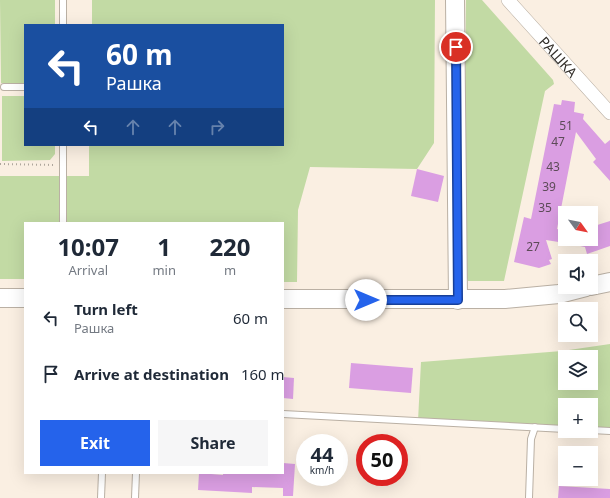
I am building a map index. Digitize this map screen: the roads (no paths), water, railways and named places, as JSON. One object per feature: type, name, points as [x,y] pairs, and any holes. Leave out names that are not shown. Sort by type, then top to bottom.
[{"type":"main road","points":[[455,0],[458,300]]},
{"type":"main road","points":[[598,285],[610,282]]},
{"type":"main road","points":[[284,299],[458,300],[523,298],[559,294]]},
{"type":"main road","points":[[0,298],[24,298]]},
{"type":"street","name":"РАШКА","points":[[508,0],[610,113]]},
{"type":"lane","points":[[63,0],[63,24]]},
{"type":"lane","points":[[4,87],[24,87]]},
{"type":"lane","points":[[63,146],[64,222]]},
{"type":"lane","points":[[284,414],[558,429]]},
{"type":"lane","points":[[529,498],[531,439],[535,427]]},
{"type":"lane","points":[[598,430],[610,431]]},
{"type":"lane","points":[[101,498],[102,474]]},
{"type":"lane","points":[[134,498],[136,474]]}]
